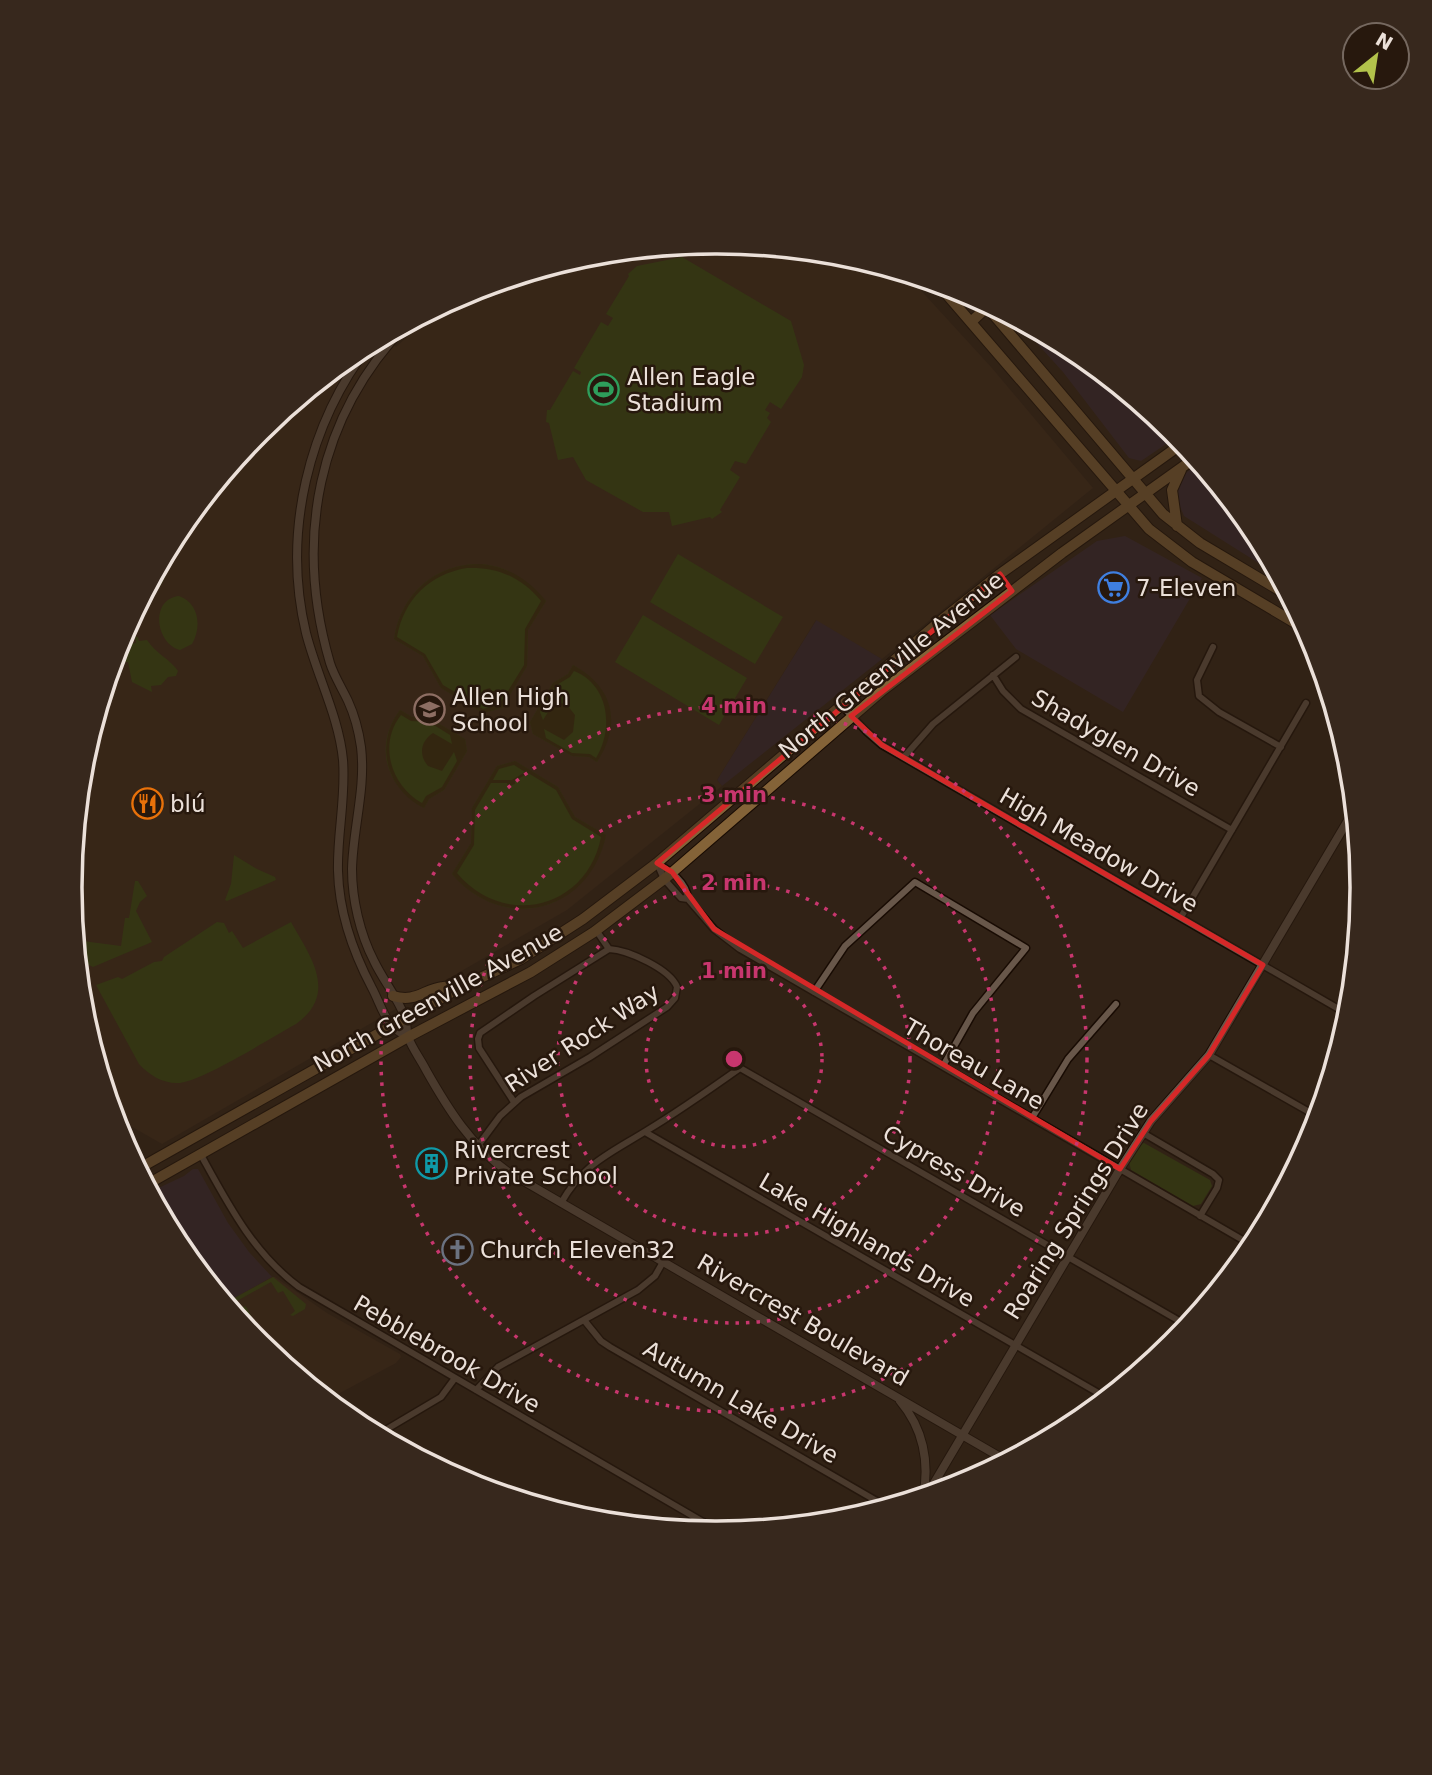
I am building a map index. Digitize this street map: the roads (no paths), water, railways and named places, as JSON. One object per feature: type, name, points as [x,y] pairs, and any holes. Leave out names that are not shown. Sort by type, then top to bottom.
[{"type":"main road","points":[[951,299],[1149,529],[1176,551],[1290,620]]},
{"type":"main road","points":[[971,322],[979,311]]},
{"type":"main road","points":[[997,320],[1163,514],[1200,542],[1272,587],[1262,604]]},
{"type":"main road","name":"North Greenville Avenue","points":[[146,1164],[461,987],[520,959],[583,919],[657,863],[939,622],[1000,574],[1174,450]]},
{"type":"main road","name":"North Greenville Avenue","points":[[155,1180],[408,1037],[531,972],[596,930],[668,876],[851,716],[1012,591],[1187,464]]},
{"type":"main road","points":[[1177,526],[1172,489],[1183,467]]},
{"type":"main road","points":[[1000,574],[1012,591]]},
{"type":"main road","points":[[393,996],[410,998],[441,987],[461,987]]},
{"type":"main road","points":[[193,1139],[201,1155]]},
{"type":"street","name":"Rivercrest Boulevard","points":[[383,349],[362,380],[337,432],[324,471],[318,498],[313,549],[314,592],[331,666],[349,704],[361,746],[361,785],[352,869],[356,908],[373,960],[406,1018],[408,1037],[445,1103],[477,1147],[508,1172],[997,1455]]},
{"type":"street","points":[[353,369],[344,382],[319,436],[305,483],[297,547],[299,589],[306,632],[341,744],[344,781],[338,869],[342,906],[352,945],[391,1026]]},
{"type":"street","points":[[1213,647],[1197,680],[1199,696],[1219,712],[1281,747]]},
{"type":"street","points":[[904,757],[933,724],[1016,657]]},
{"type":"street","name":"Shadyglen Drive","points":[[993,675],[1003,691],[1021,709],[1232,830]]},
{"type":"street","points":[[1181,917],[1306,703]]},
{"type":"street","name":"High Meadow Drive","points":[[841,704],[873,738],[904,757],[1338,1008]]},
{"type":"street","name":"Roaring Springs Drive","points":[[933,1483],[1120,1169],[1143,1133],[1209,1055],[1346,824]]},
{"type":"street","name":"Thoreau Lane","points":[[657,863],[687,892],[688,899],[714,929],[732,944],[1243,1240]]},
{"type":"street","points":[[814,992],[845,946],[915,882],[1026,948],[973,1013],[943,1066]]},
{"type":"street","points":[[514,1102],[479,1048],[480,1033],[609,949],[596,930]]},
{"type":"street","name":"River Rock Way","points":[[477,1147],[514,1102],[673,1002],[677,990],[676,982],[667,974],[635,956],[609,949]]},
{"type":"street","points":[[1032,1118],[1068,1059],[1116,1004]]},
{"type":"street","name":"Rivercrest Boulevard","points":[[391,1026],[408,1037]]},
{"type":"street","points":[[1209,1055],[1309,1112]]},
{"type":"street","name":"Cypress Drive","points":[[645,1132],[740,1068],[1178,1320]]},
{"type":"street","points":[[561,1203],[574,1181],[593,1163],[645,1132]]},
{"type":"street","name":"Lake Highlands Drive","points":[[645,1132],[1098,1393]]},
{"type":"street","points":[[1143,1133],[1219,1180],[1200,1216]]},
{"type":"street","name":"Pebblebrook Drive","points":[[201,1155],[242,1228],[285,1277],[328,1306],[701,1521]]},
{"type":"street","points":[[476,1390],[498,1367],[647,1284],[663,1262]]},
{"type":"street","name":"Autumn Lake Drive","points":[[584,1321],[601,1341],[610,1347],[876,1501]]},
{"type":"street","points":[[389,1430],[441,1398],[455,1378]]},
{"type":"street","points":[[896,1396],[914,1420],[924,1448],[926,1486]]},
{"type":"place","name":"Allen Eagle Stadium","points":[[604,390]]},
{"type":"place","name":"7-Eleven","points":[[1113,588]]},
{"type":"place","name":"Allen High School","points":[[429,710]]},
{"type":"place","name":"blú","points":[[147,804]]},
{"type":"place","name":"Rivercrest Private School","points":[[431,1163]]},
{"type":"place","name":"Church Eleven32","points":[[457,1250]]}]
